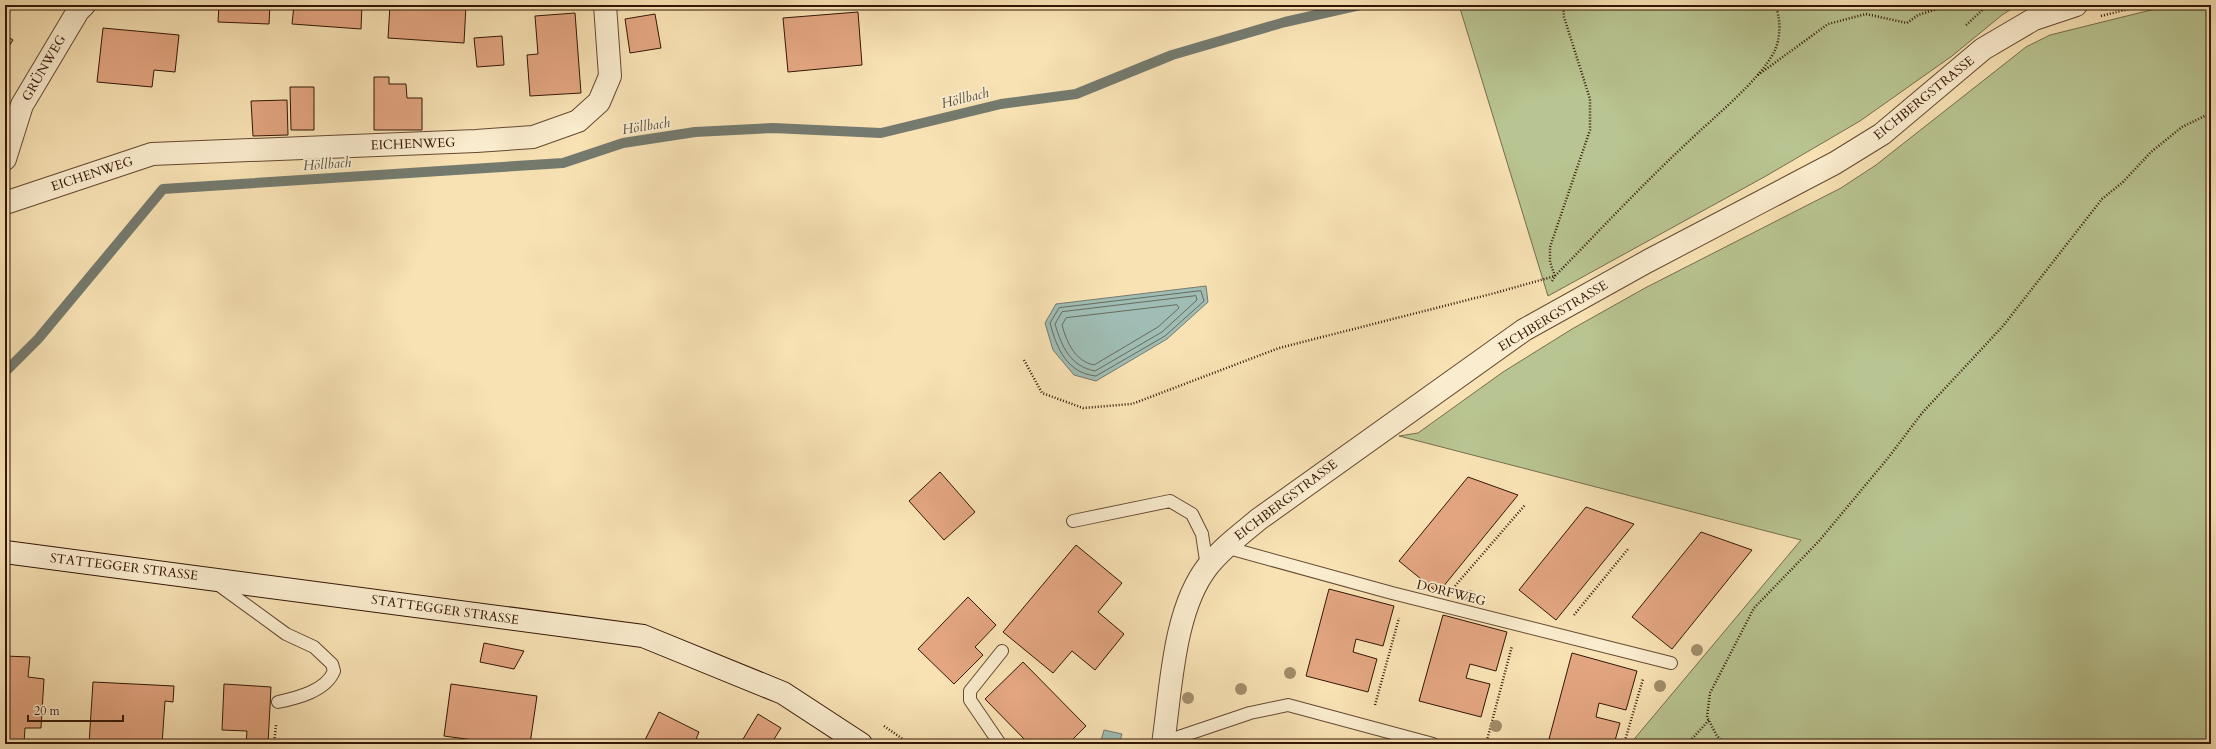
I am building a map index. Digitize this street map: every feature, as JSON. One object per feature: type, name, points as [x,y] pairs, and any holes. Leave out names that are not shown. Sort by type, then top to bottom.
[{"type":"street","name":"EICHENWEG","points":[[5,203],[152,154],[476,141],[533,137],[578,121],[599,102],[610,76],[605,5]]},
{"type":"street","name":"EICHBERGSTRASSE","points":[[1163,743],[1172,672],[1180,629],[1196,586],[1207,567],[1225,547],[1290,496],[1524,330],[1648,261],[1835,163],[1882,134],[1983,49],[2034,19],[2076,5]]},
{"type":"street","name":"GRÜNWEG","points":[[5,158],[22,105],[77,7]]},
{"type":"street","name":"STATTEGGER STRASSE","points":[[5,552],[643,636],[783,693],[861,744]]},
{"type":"lane","points":[[1073,521],[1170,501],[1192,514],[1202,534],[1207,567]]},
{"type":"lane","name":"DORFWEG","points":[[1225,547],[1406,596],[1670,663]]},
{"type":"lane","points":[[210,579],[286,634],[314,647],[332,664],[334,671],[331,679],[307,694],[278,702]]},
{"type":"lane","points":[[1000,744],[970,700],[970,691],[1002,652]]},
{"type":"lane","points":[[1163,743],[1250,713],[1288,704],[1433,744]]},
{"type":"path","points":[[1555,276],[1550,262],[1550,247],[1590,130],[1590,99],[1564,17],[1563,5]]},
{"type":"path","points":[[1754,79],[1776,47],[1779,27],[1778,12],[1775,5]]},
{"type":"path","points":[[1551,283],[1555,276],[1674,155],[1754,79],[1828,24],[1866,14],[1907,23],[1918,15],[1950,5]]},
{"type":"path","points":[[1975,5],[1987,7]]},
{"type":"path","points":[[2096,17],[2145,5]]},
{"type":"path","points":[[1725,744],[1717,736],[1707,717],[1710,693],[1754,608],[1819,541],[1888,458],[1922,413],[2003,326],[2102,199],[2123,182],[2151,152],[2182,127],[2211,113]]},
{"type":"path","points":[[1024,360],[1042,393],[1083,408],[1132,404],[1279,348],[1496,294],[1555,276]]},
{"type":"path","points":[[1439,604],[1525,505]]},
{"type":"path","points":[[1558,634],[1628,549]]},
{"type":"path","points":[[1380,685],[1406,596]]},
{"type":"path","points":[[1486,744],[1518,624]]},
{"type":"path","points":[[1624,744],[1650,657]]},
{"type":"path","points":[[1675,744],[1690,740],[1709,720]]},
{"type":"green space","points":[[1459,5],[2018,5],[2002,15],[1952,56],[1860,121],[1766,176],[1548,296]]},
{"type":"green space","points":[[2171,5],[2211,5],[2211,744],[1630,744],[1801,540],[1399,436],[1418,433],[1503,372],[1572,329],[1645,288],[1841,188],[1876,165],[2026,47],[2050,35]]},
{"type":"water","points":[[1206,286],[1208,302],[1167,339],[1096,381],[1074,375],[1053,350],[1045,323],[1056,304]]},
{"type":"water","points":[[1104,730],[1122,734],[1119,744],[1100,744]]},
{"type":"building","points":[[219,5],[270,5],[269,24],[218,22]]},
{"type":"building","points":[[294,5],[362,5],[361,29],[292,24]]},
{"type":"building","points":[[390,5],[466,5],[464,43],[388,38]]},
{"type":"building","points":[[858,12],[862,65],[788,72],[783,18]]},
{"type":"building","points":[[575,13],[581,93],[530,96],[527,55],[538,54],[535,16]]},
{"type":"building","points":[[655,14],[661,48],[630,53],[625,19]]},
{"type":"building","points":[[103,28],[179,35],[175,72],[154,70],[152,87],[97,82]]},
{"type":"building","points":[[5,35],[13,40],[5,52]]},
{"type":"building","points":[[502,36],[504,65],[477,67],[474,38]]},
{"type":"building","points":[[374,77],[389,77],[389,84],[406,84],[407,98],[422,98],[422,130],[374,130]]},
{"type":"building","points":[[290,87],[314,87],[314,130],[291,130]]},
{"type":"building","points":[[287,100],[288,135],[253,136],[251,101]]},
{"type":"building","points":[[940,472],[975,512],[944,540],[909,501]]},
{"type":"building","points":[[1468,477],[1518,495],[1438,593],[1399,561]]},
{"type":"building","points":[[1586,507],[1634,524],[1556,620],[1519,590]]},
{"type":"building","points":[[1701,532],[1752,550],[1672,649],[1632,617]]},
{"type":"building","points":[[1076,545],[1122,583],[1098,612],[1124,634],[1095,670],[1072,651],[1053,673],[1003,632]]},
{"type":"building","points":[[1329,589],[1394,606],[1383,646],[1356,639],[1353,652],[1377,659],[1368,692],[1306,676]]},
{"type":"building","points":[[968,597],[996,625],[975,647],[983,655],[954,684],[918,649]]},
{"type":"building","points":[[1443,615],[1507,632],[1496,671],[1470,664],[1466,678],[1490,684],[1481,717],[1419,701]]},
{"type":"building","points":[[484,643],[524,651],[514,669],[480,662]]},
{"type":"building","points":[[1572,653],[1637,671],[1626,710],[1599,703],[1596,717],[1620,723],[1614,744],[1566,744],[1549,739]]},
{"type":"building","points":[[5,656],[30,657],[28,677],[44,679],[41,728],[25,728],[24,743],[5,741]]},
{"type":"building","points":[[1023,662],[1086,726],[1068,744],[1029,744],[985,699]]},
{"type":"building","points":[[93,682],[174,686],[173,702],[165,701],[162,744],[89,744]]},
{"type":"building","points":[[224,684],[271,687],[268,744],[246,743],[247,731],[222,730]]},
{"type":"building","points":[[451,684],[537,696],[530,744],[502,744],[444,736]]},
{"type":"building","points":[[659,712],[699,732],[694,744],[643,744]]},
{"type":"building","points":[[758,714],[781,728],[771,744],[740,744]]},
{"type":"waterway","name":"Höllbach","points":[[5,372],[38,339],[163,189],[563,163],[623,143],[695,132],[773,128],[881,133],[1001,104],[1076,94],[1172,55],[1285,22],[1360,5]]}]
